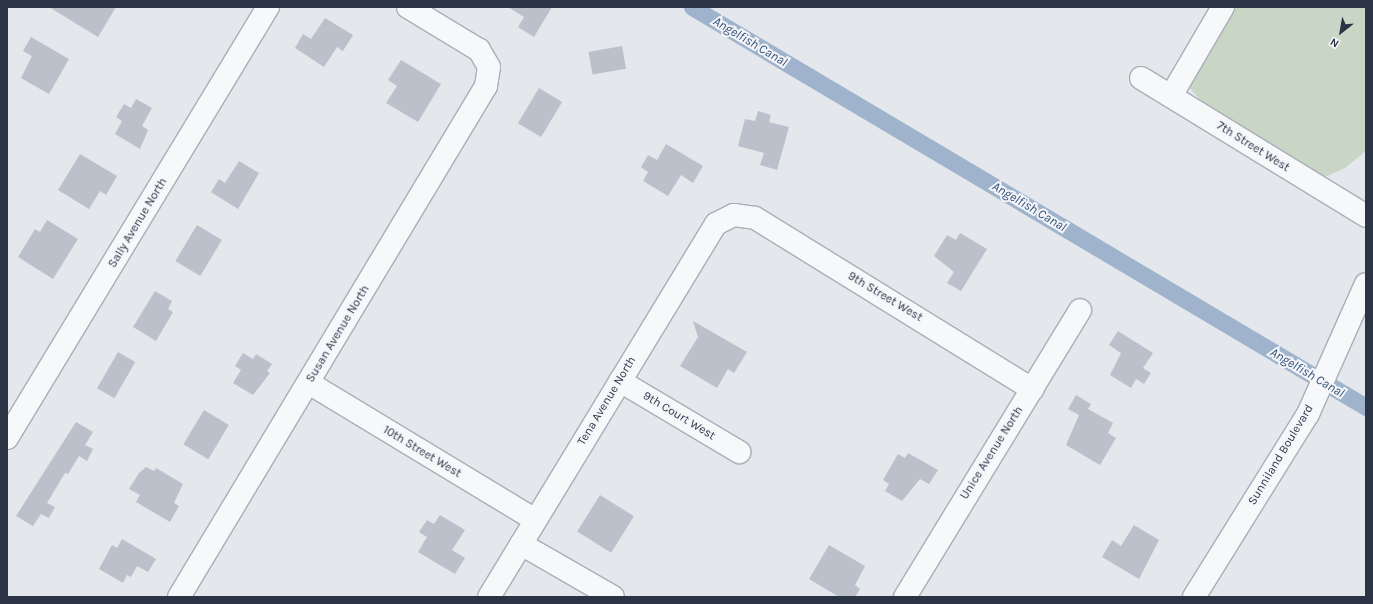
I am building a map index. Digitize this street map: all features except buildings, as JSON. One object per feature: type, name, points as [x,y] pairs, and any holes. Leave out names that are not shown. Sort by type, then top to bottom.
[{"type":"street","name":"Sally Avenue North","points":[[7,438],[268,7]]},
{"type":"street","name":"Susan Avenue North","points":[[179,597],[457,137],[486,86],[489,67],[479,50],[408,7]]},
{"type":"street","points":[[1171,96],[1224,7]]},
{"type":"street","name":"7th Street West","points":[[1141,78],[1366,216]]},
{"type":"street","name":"Tena Avenue North","points":[[489,597],[716,224],[734,215]]},
{"type":"street","name":"9th Street West","points":[[734,215],[755,218],[1032,389]]},
{"type":"street","name":"Sunniland Boulevard","points":[[1194,597],[1308,414],[1366,284]]},
{"type":"street","name":"Unice Avenue North","points":[[905,597],[1080,310]]},
{"type":"street","name":"9th Court West","points":[[620,381],[739,452]]},
{"type":"street","name":"10th Street West","points":[[309,383],[535,520]]},
{"type":"street","points":[[521,544],[613,597]]},
{"type":"green space","points":[[1233,7],[1366,7],[1366,151],[1345,168],[1327,176],[1308,176],[1225,129],[1188,86]]},
{"type":"waterway","name":"Angelfish Canal","points":[[692,7],[1366,407]]}]
